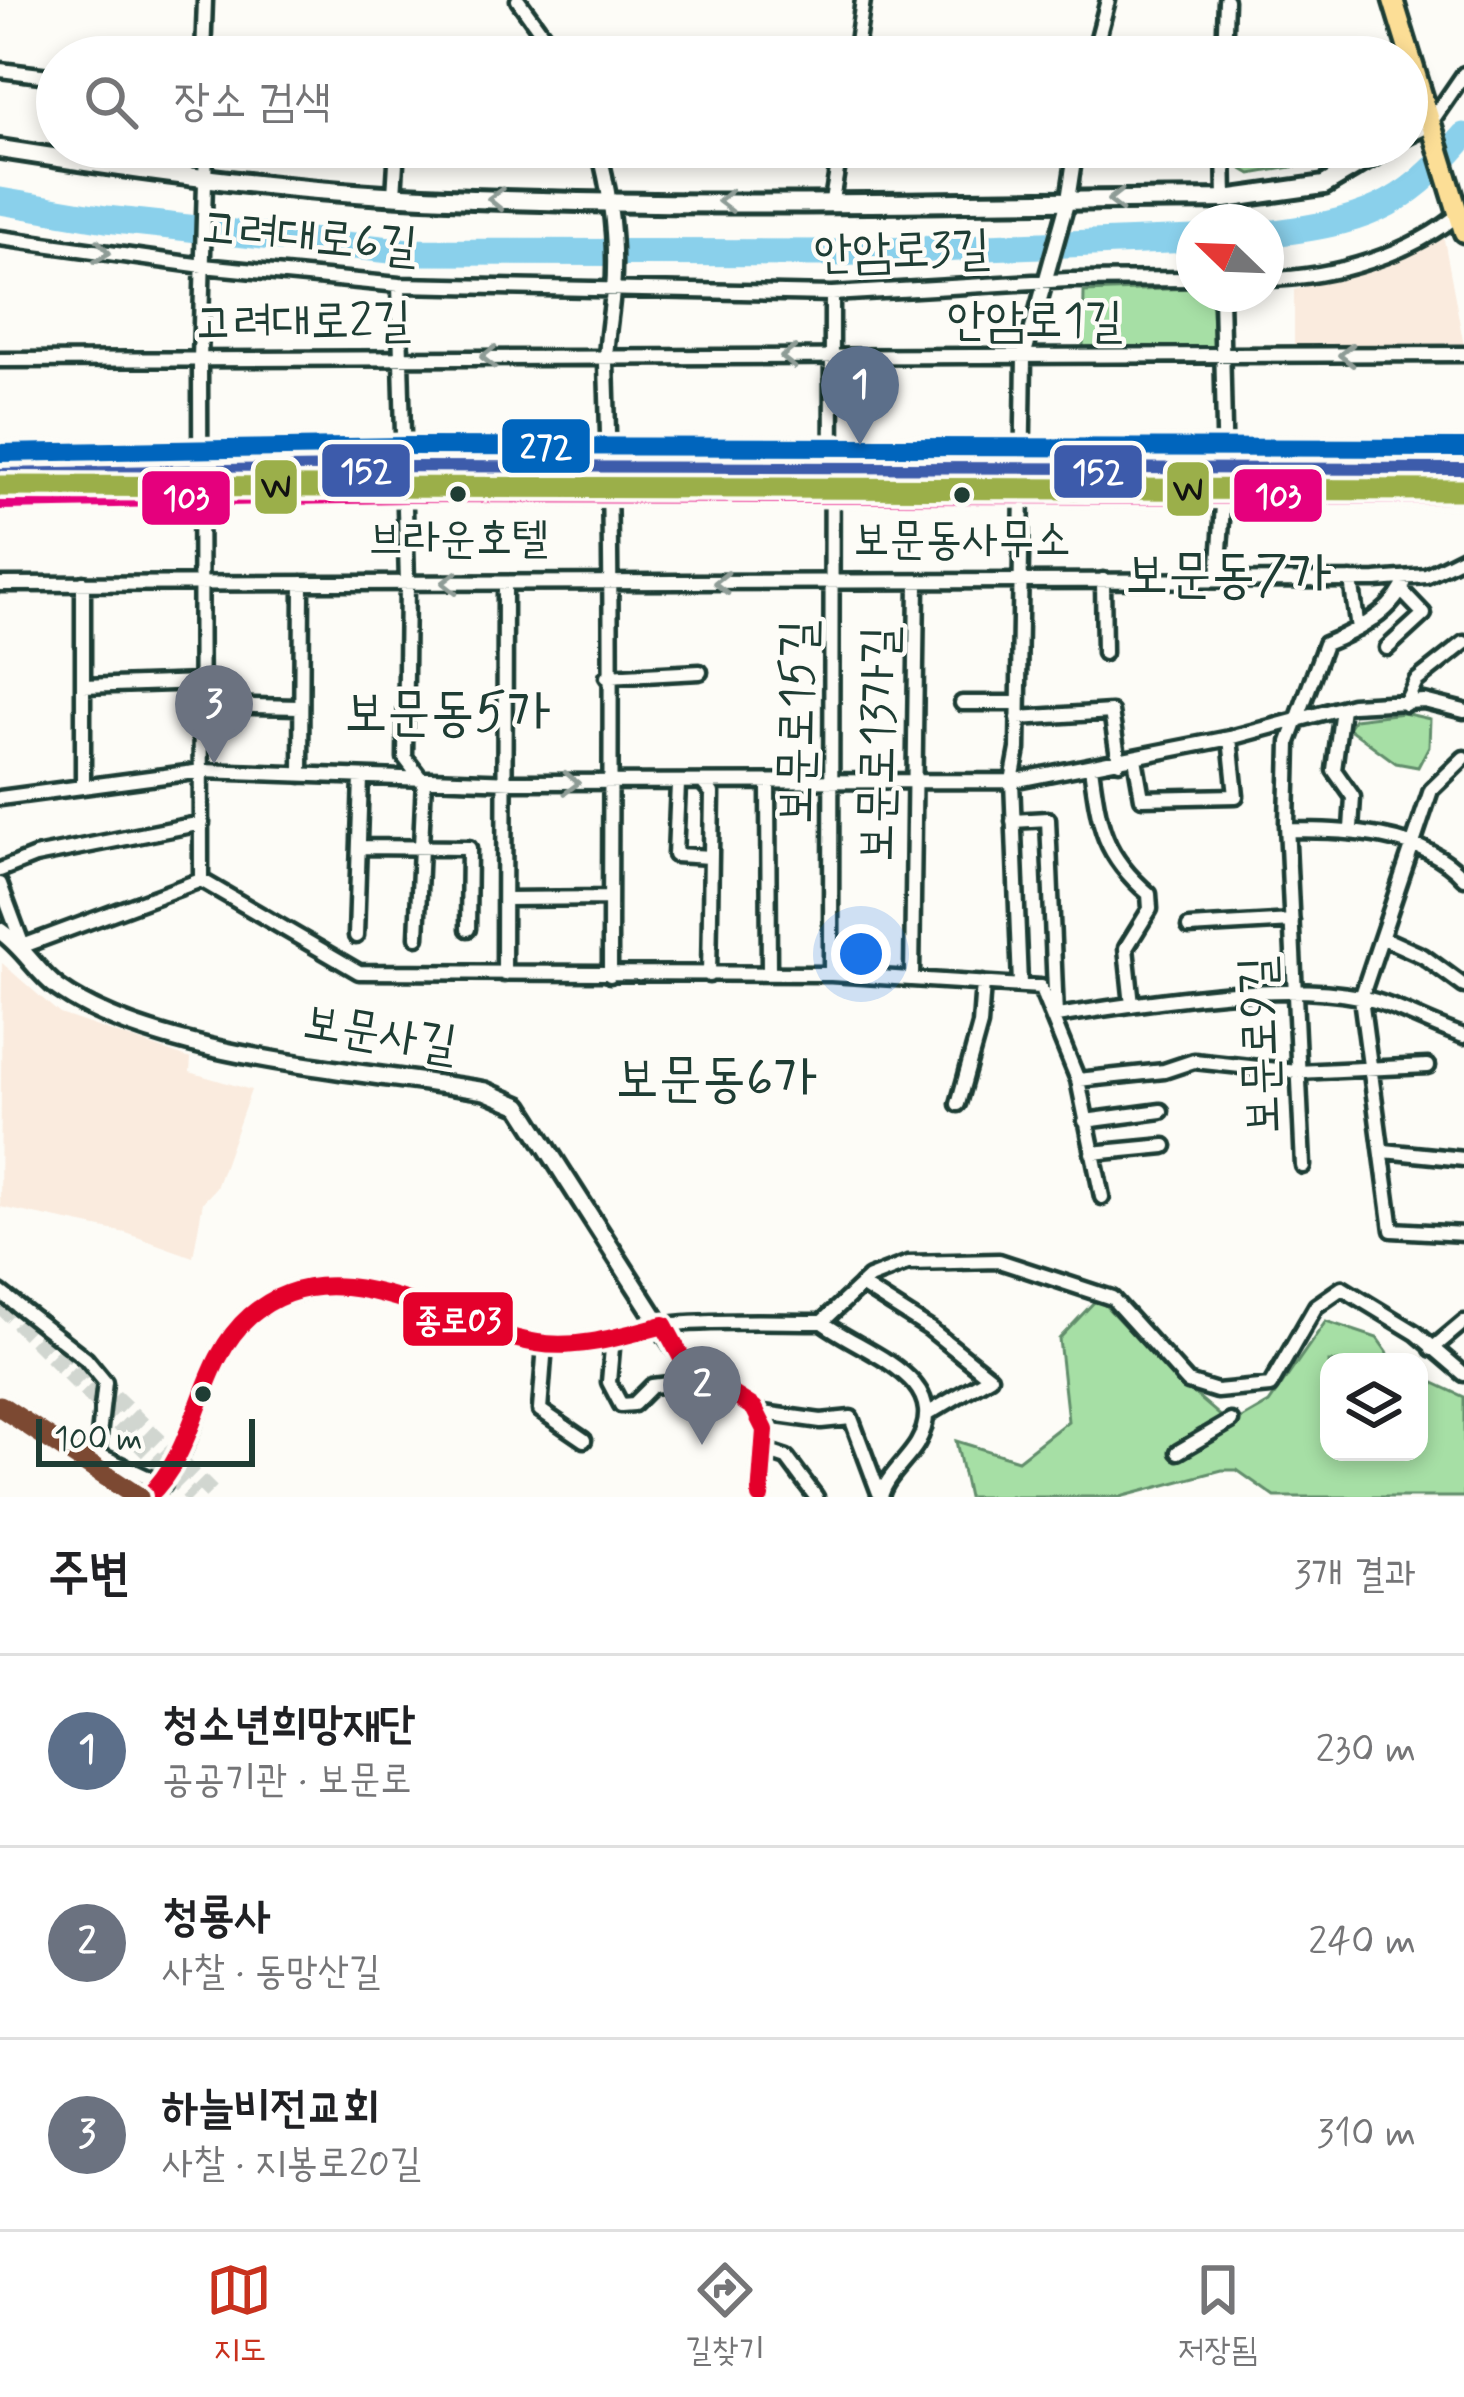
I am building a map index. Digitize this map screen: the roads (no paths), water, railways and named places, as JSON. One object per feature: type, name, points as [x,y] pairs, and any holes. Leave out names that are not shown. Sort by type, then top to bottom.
[{"type":"main road","points":[[1393,0],[1403,36]]},
{"type":"main road","points":[[1428,116],[1462,219]]},
{"type":"main road","points":[[0,149],[36,155]]},
{"type":"main road","points":[[124,168],[209,181],[394,195],[613,203],[1225,199],[1324,185],[1353,168]]},
{"type":"main road","points":[[0,477],[405,470],[1021,469],[1225,476],[1463,470]]},
{"type":"street","points":[[204,36],[205,0]]},
{"type":"street","points":[[518,0],[544,36]]},
{"type":"street","points":[[858,36],[863,0]]},
{"type":"street","points":[[1099,36],[1108,0]]},
{"type":"street","points":[[1225,36],[1226,0]]},
{"type":"street","points":[[0,70],[36,74]]},
{"type":"street","points":[[1430,122],[1464,74]]},
{"type":"street","points":[[201,880],[200,360],[208,168]]},
{"type":"street","points":[[394,195],[396,168]]},
{"type":"street","points":[[604,168],[613,203],[614,286],[606,357],[611,470],[610,975]]},
{"type":"street","points":[[832,200],[837,168]]},
{"type":"street","points":[[1020,984],[1012,782],[1018,710],[1024,357],[1073,168]]},
{"type":"street","points":[[1224,168],[1225,199]]},
{"type":"street","points":[[1284,279],[1304,279],[1378,259],[1462,219]]},
{"type":"street","name":"고려대로6길","points":[[0,238],[203,266],[399,285],[614,286]]},
{"type":"street","name":"안암로3길","points":[[614,286],[832,294],[1176,279]]},
{"type":"street","points":[[399,285],[407,583],[405,758],[422,779],[417,937]]},
{"type":"street","name":"보문로15길","points":[[831,974],[836,583],[832,294]]},
{"type":"street","points":[[1218,579],[1225,476],[1220,312]]},
{"type":"street","name":"안암로1길","points":[[606,357],[1464,354]]},
{"type":"street","name":"고려대로2길","points":[[0,360],[606,357]]},
{"type":"street","points":[[1388,648],[1424,614],[1404,584],[1458,560],[1464,579]]},
{"type":"street","name":"보문로13가길","points":[[0,584],[1218,579],[1404,584]]},
{"type":"street","points":[[1103,580],[1104,653]]},
{"type":"street","points":[[1351,580],[1358,628]]},
{"type":"street","name":"보문로13가길","points":[[912,978],[917,582]]},
{"type":"street","points":[[83,583],[83,787]]},
{"type":"street","points":[[301,775],[302,583]]},
{"type":"street","points":[[504,974],[505,583]]},
{"type":"street","name":"보문로9길","points":[[1303,1166],[1293,994],[1289,742],[1325,644],[1358,628],[1404,584]]},
{"type":"street","points":[[1405,704],[1416,682],[1464,644]]},
{"type":"street","points":[[607,677],[700,672]]},
{"type":"street","points":[[83,686],[202,682]]},
{"type":"street","points":[[0,798],[202,772],[505,782],[1012,782],[1230,738],[1342,708],[1424,701],[1464,712]]},
{"type":"street","points":[[962,703],[1018,710],[1112,712],[1120,762]]},
{"type":"street","points":[[202,706],[300,706]]},
{"type":"street","points":[[1342,708],[1334,770],[1354,797],[1352,830]]},
{"type":"street","points":[[1135,758],[1142,798],[1236,796],[1230,738]]},
{"type":"street","points":[[1462,764],[1431,790],[1361,998],[1392,1231],[1464,1234]]},
{"type":"street","points":[[1091,767],[1099,820],[1115,865],[1150,894],[1150,909],[1126,948],[1132,1005]]},
{"type":"street","points":[[356,936],[361,777]]},
{"type":"street","points":[[678,784],[675,856],[711,857]]},
{"type":"street","points":[[704,784],[712,794],[709,974]]},
{"type":"street","points":[[768,785],[770,974]]},
{"type":"street","points":[[1013,821],[1048,819],[1056,1016]]},
{"type":"street","points":[[0,870],[35,856],[202,823]]},
{"type":"street","points":[[1288,830],[1352,830],[1452,865],[1464,878]]},
{"type":"street","points":[[359,847],[470,848],[468,929]]},
{"type":"street","points":[[0,884],[22,946],[201,880]]},
{"type":"street","points":[[201,880],[359,972],[831,974],[1040,987],[1056,1016],[1078,1080],[1102,1197]]},
{"type":"street","points":[[505,899],[610,898]]},
{"type":"street","name":"보문로9길","points":[[1189,927],[1292,921]]},
{"type":"street","name":"보문사길","points":[[0,931],[22,946],[55,986],[126,1021],[184,1041],[485,1090],[520,1106],[685,1364],[745,1398],[756,1412]]},
{"type":"street","points":[[1383,938],[1423,956],[1464,986]]},
{"type":"street","points":[[958,1104],[980,1025],[983,983]]},
{"type":"street","points":[[1056,1016],[1132,1005],[1293,994],[1361,998],[1464,1036]]},
{"type":"street","points":[[1078,1080],[1164,1071],[1194,1061],[1297,1072],[1428,1066]]},
{"type":"street","points":[[1085,1121],[1161,1112]]},
{"type":"street","points":[[1092,1153],[1165,1146]]},
{"type":"street","points":[[1384,1151],[1464,1159]]},
{"type":"street","points":[[822,1322],[861,1285],[908,1263],[999,1262],[1112,1298],[1188,1382],[1217,1391],[1270,1386],[1316,1306],[1342,1288],[1416,1333],[1464,1374]]},
{"type":"street","points":[[861,1285],[930,1329],[990,1377],[929,1413],[912,1452],[878,1491],[862,1497]]},
{"type":"street","points":[[146,1497],[164,1485],[227,1344],[252,1314],[312,1286],[373,1289],[480,1330],[545,1344],[613,1337],[664,1325],[822,1322],[914,1382],[929,1413]]},
{"type":"street","points":[[0,1292],[86,1359],[105,1382],[97,1454],[164,1485]]},
{"type":"street","points":[[1432,1349],[1464,1322]]},
{"type":"street","points":[[613,1337],[609,1382],[621,1405],[634,1404],[652,1386],[712,1379]]},
{"type":"street","points":[[545,1344],[540,1410],[584,1440]]},
{"type":"street","points":[[756,1412],[821,1421],[851,1418],[878,1491]]},
{"type":"street","points":[[756,1412],[765,1430],[766,1451],[760,1497]]},
{"type":"street","points":[[1178,1452],[1231,1421]]},
{"type":"street","points":[[766,1451],[787,1458],[816,1497]]},
{"type":"waterway","points":[[1284,231],[1377,209],[1420,181],[1464,136]]},
{"type":"waterway","points":[[0,201],[106,219],[409,252],[832,253],[1176,240]]},
{"type":"tunnel","points":[[0,1305],[193,1497]]},
{"type":"tunnel","points":[[63,1346],[216,1497]]},
{"type":"place","name":"청소년희망재단","points":[[860,445]]},
{"type":"place","name":"브라운호텔","points":[[458,494]]},
{"type":"place","name":"보문동사무소","points":[[962,495]]},
{"type":"place","name":"하늘비전교회","points":[[214,764]]},
{"type":"place","name":"청룡사","points":[[702,1445]]},
{"type":"district","name":"보문동7가","points":[[1228,576]]},
{"type":"district","name":"보문동5가","points":[[447,714]]},
{"type":"district","name":"보문동6가","points":[[716,1080]]}]
